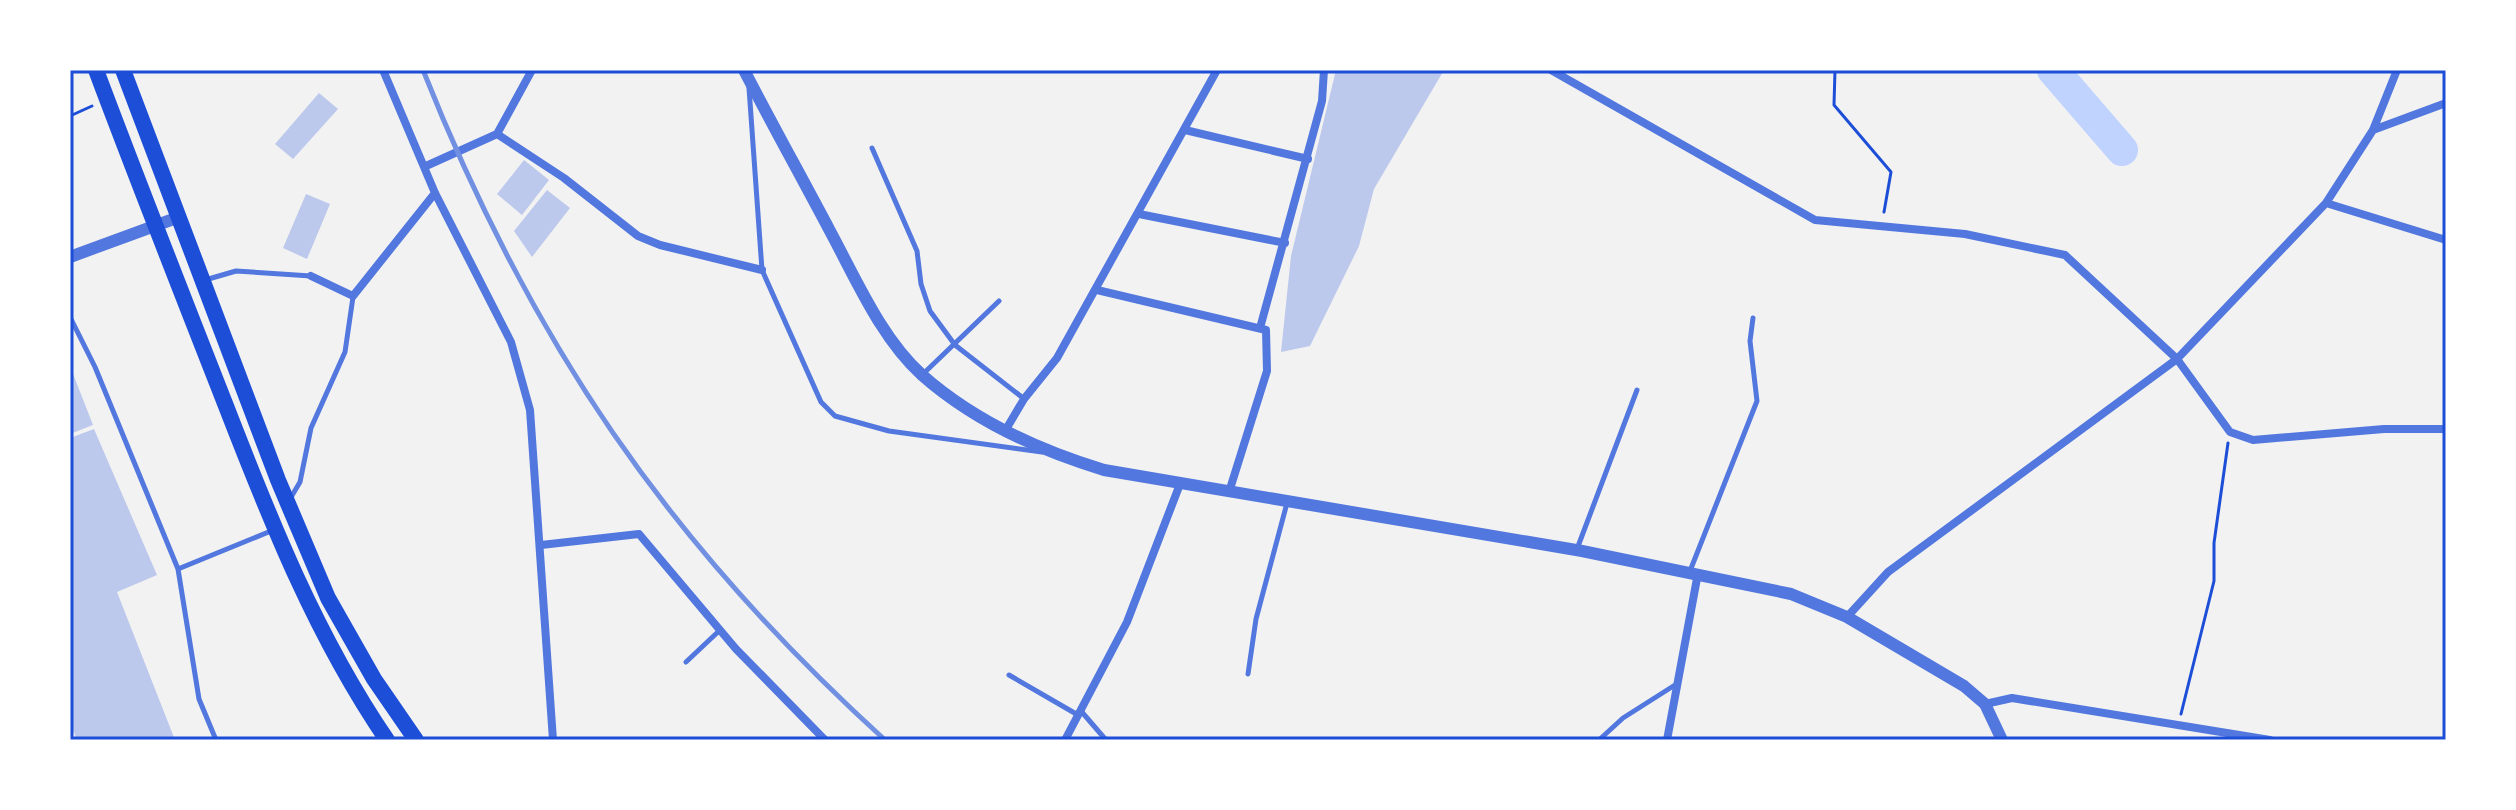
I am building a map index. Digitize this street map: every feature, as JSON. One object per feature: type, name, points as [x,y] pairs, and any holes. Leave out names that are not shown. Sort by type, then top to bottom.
[{"type":"highway","points":[[96,70],[155,226],[309,609],[354,692],[387,740]]},
{"type":"highway","points":[[123,70],[288,502],[328,598],[374,679],[416,740]]},
{"type":"street","points":[[383,70],[435,193],[511,342],[530,410],[553,740]]},
{"type":"street","points":[[426,166],[497,134],[532,70]]},
{"type":"street","points":[[1005,431],[1024,399],[1057,358],[1097,290],[1217,70]]},
{"type":"street","points":[[1260,328],[1308,159],[1322,101],[1324,70]]},
{"type":"street","points":[[1551,70],[1815,220],[1965,234],[2065,255],[2177,359],[2230,432],[2253,440],[2384,429],[2446,429]]},
{"type":"street","points":[[1847,617],[1888,572],[2177,359],[2326,203],[2373,130],[2397,70]]},
{"type":"street","points":[[747,74],[860,287],[905,357],[922,375],[1005,431],[1047,452],[1104,470],[1576,550],[1791,594],[1847,617],[1964,686],[1985,704],[2002,740]]},
{"type":"street","points":[[2373,130],[2446,103]]},
{"type":"street","points":[[1185,130],[1308,159]]},
{"type":"street","points":[[497,134],[564,178],[638,236],[660,245],[762,270]]},
{"type":"street","points":[[311,276],[353,296],[435,193]]},
{"type":"street","points":[[2326,203],[2446,240]]},
{"type":"street","points":[[1139,214],[1285,243]]},
{"type":"street","points":[[70,257],[179,217]]},
{"type":"street","points":[[1097,290],[1266,330],[1267,371],[1229,492]]},
{"type":"street","points":[[1065,740],[1127,622],[1180,484]]},
{"type":"street","points":[[541,545],[639,534],[720,630],[825,740]]},
{"type":"street","points":[[1667,740],[1694,572]]},
{"type":"street","points":[[1985,704],[2012,698],[2270,740]]},
{"type":"lane","points":[[747,74],[762,270],[821,402],[835,416],[889,431],[988,447],[1047,452]]},
{"type":"lane","points":[[872,148],[917,251],[921,284],[930,311],[955,345],[1024,399]]},
{"type":"lane","points":[[204,280],[236,271],[311,276]]},
{"type":"lane","points":[[288,502],[300,482],[311,428],[345,352],[353,296]]},
{"type":"lane","points":[[922,375],[999,301]]},
{"type":"lane","points":[[70,317],[95,367],[178,569],[199,699],[216,740]]},
{"type":"lane","points":[[1694,572],[1757,401],[1750,341],[1753,318]]},
{"type":"lane","points":[[1576,550],[1637,390]]},
{"type":"lane","points":[[1248,674],[1256,619],[1288,502]]},
{"type":"lane","points":[[178,569],[276,530]]},
{"type":"lane","points":[[686,662],[720,630]]},
{"type":"lane","points":[[1009,675],[1080,714],[1106,740]]},
{"type":"lane","points":[[1599,740],[1623,718],[1675,685]]},
{"type":"path","points":[[1835,70],[1834,105],[1891,172],[1881,228]]},
{"type":"path","points":[[70,116],[107,100]]},
{"type":"path","points":[[2178,725],[2214,581],[2214,543],[2230,432]]},
{"type":"building","points":[[1336,70],[1444,70],[1374,189],[1359,246],[1310,346],[1281,352],[1291,256]]},
{"type":"building","points":[[319,93],[338,109],[293,159],[275,144]]},
{"type":"building","points":[[524,160],[549,180],[522,215],[497,194]]},
{"type":"building","points":[[547,190],[570,208],[532,257],[514,231]]},
{"type":"building","points":[[306,194],[330,204],[307,259],[283,248]]},
{"type":"building","points":[[70,366],[93,425],[70,434]]},
{"type":"building","points":[[94,429],[157,575],[117,592],[175,740],[77,740],[70,722],[70,438]]},
{"type":"waterway","points":[[2053,70],[2122,150]]},
{"type":"railway","points":[[423,70],[465,169],[510,262],[559,350],[613,433],[672,513],[736,590],[807,666],[885,740]]}]
